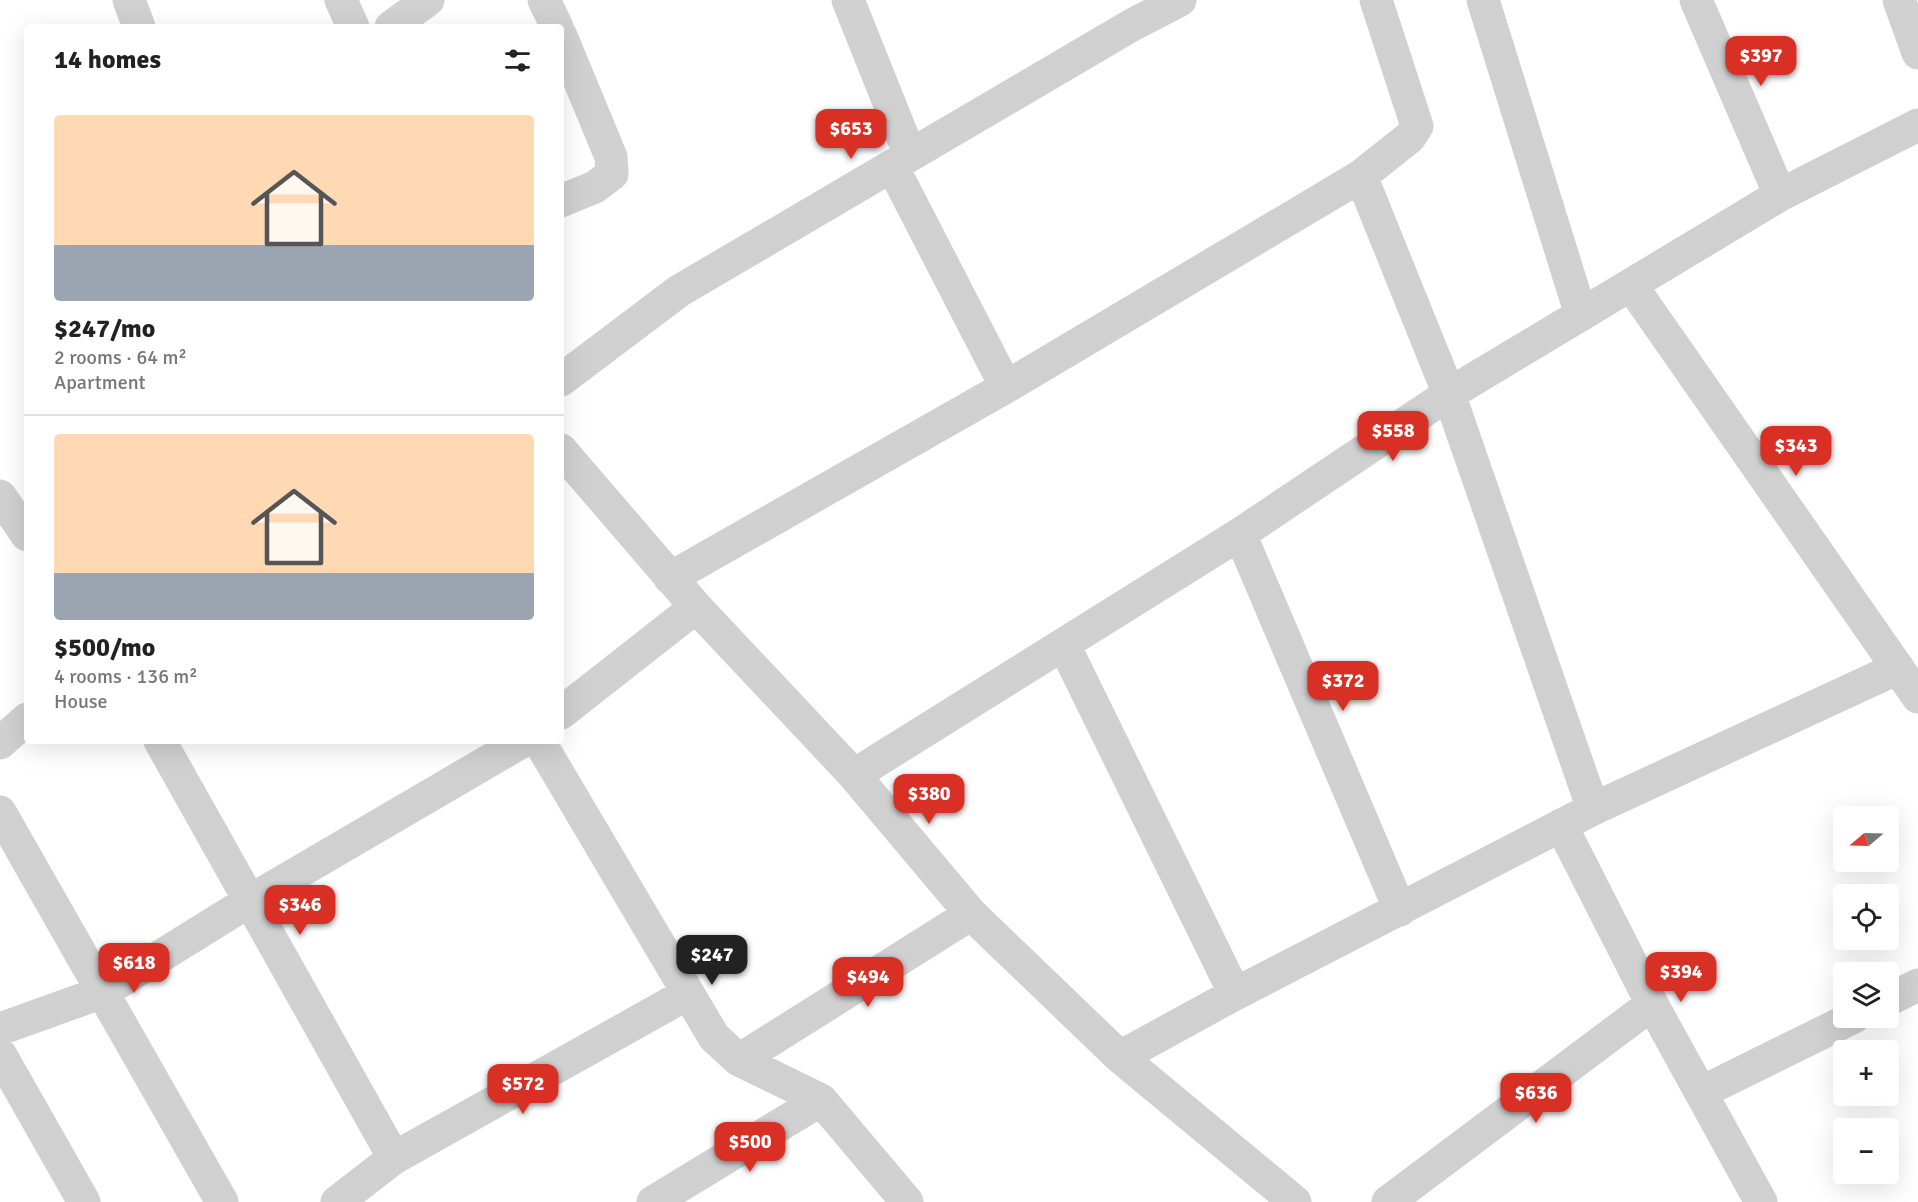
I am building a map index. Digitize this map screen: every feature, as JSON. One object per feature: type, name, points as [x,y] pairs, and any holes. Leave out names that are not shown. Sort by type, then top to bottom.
[{"type":"street","points":[[129,0],[138,24]]},
{"type":"street","points":[[341,0],[352,24]]},
{"type":"street","points":[[395,24],[428,0]]},
{"type":"street","points":[[544,0],[556,24]]},
{"type":"street","points":[[848,0],[901,160],[1006,387]]},
{"type":"street","points":[[564,378],[679,291],[901,160],[1126,12],[1180,0]]},
{"type":"street","points":[[670,578],[1006,387],[1361,176],[1410,137],[1417,126],[1376,0]]},
{"type":"street","points":[[1483,0],[1581,315]]},
{"type":"street","points":[[1696,0],[1780,195]]},
{"type":"street","points":[[1899,0],[1916,42]]},
{"type":"street","points":[[564,43],[611,157],[612,174],[595,187],[564,200]]},
{"type":"street","points":[[854,775],[1240,534],[1449,394],[1780,195],[1918,125]]},
{"type":"street","points":[[1361,176],[1449,394],[1593,809]]},
{"type":"street","points":[[1120,1058],[1235,994],[1593,809],[1911,682],[1631,285]]},
{"type":"street","points":[[564,454],[696,607],[854,775],[970,914],[1120,1058],[1295,1202]]},
{"type":"street","points":[[0,496],[24,531]]},
{"type":"street","points":[[1240,534],[1400,910]]},
{"type":"street","points":[[564,711],[696,607]]},
{"type":"street","points":[[1064,645],[1235,994]]},
{"type":"street","points":[[0,743],[24,722]]},
{"type":"street","points":[[162,744],[394,1158]]},
{"type":"street","points":[[0,1029],[103,992],[251,900],[518,744]]},
{"type":"street","points":[[541,744],[714,1037],[739,1060],[821,1100],[907,1202]]},
{"type":"street","points":[[0,812],[222,1202]]},
{"type":"street","points":[[1561,825],[1652,1004],[1761,1202]]},
{"type":"street","points":[[739,1060],[970,914]]},
{"type":"street","points":[[1899,994],[1918,985]]},
{"type":"street","points":[[337,1202],[394,1158],[687,994]]},
{"type":"street","points":[[1388,1202],[1652,1004]]},
{"type":"street","points":[[1702,1092],[1833,1027]]},
{"type":"street","points":[[0,1054],[84,1202]]},
{"type":"street","points":[[653,1202],[821,1100]]}]
